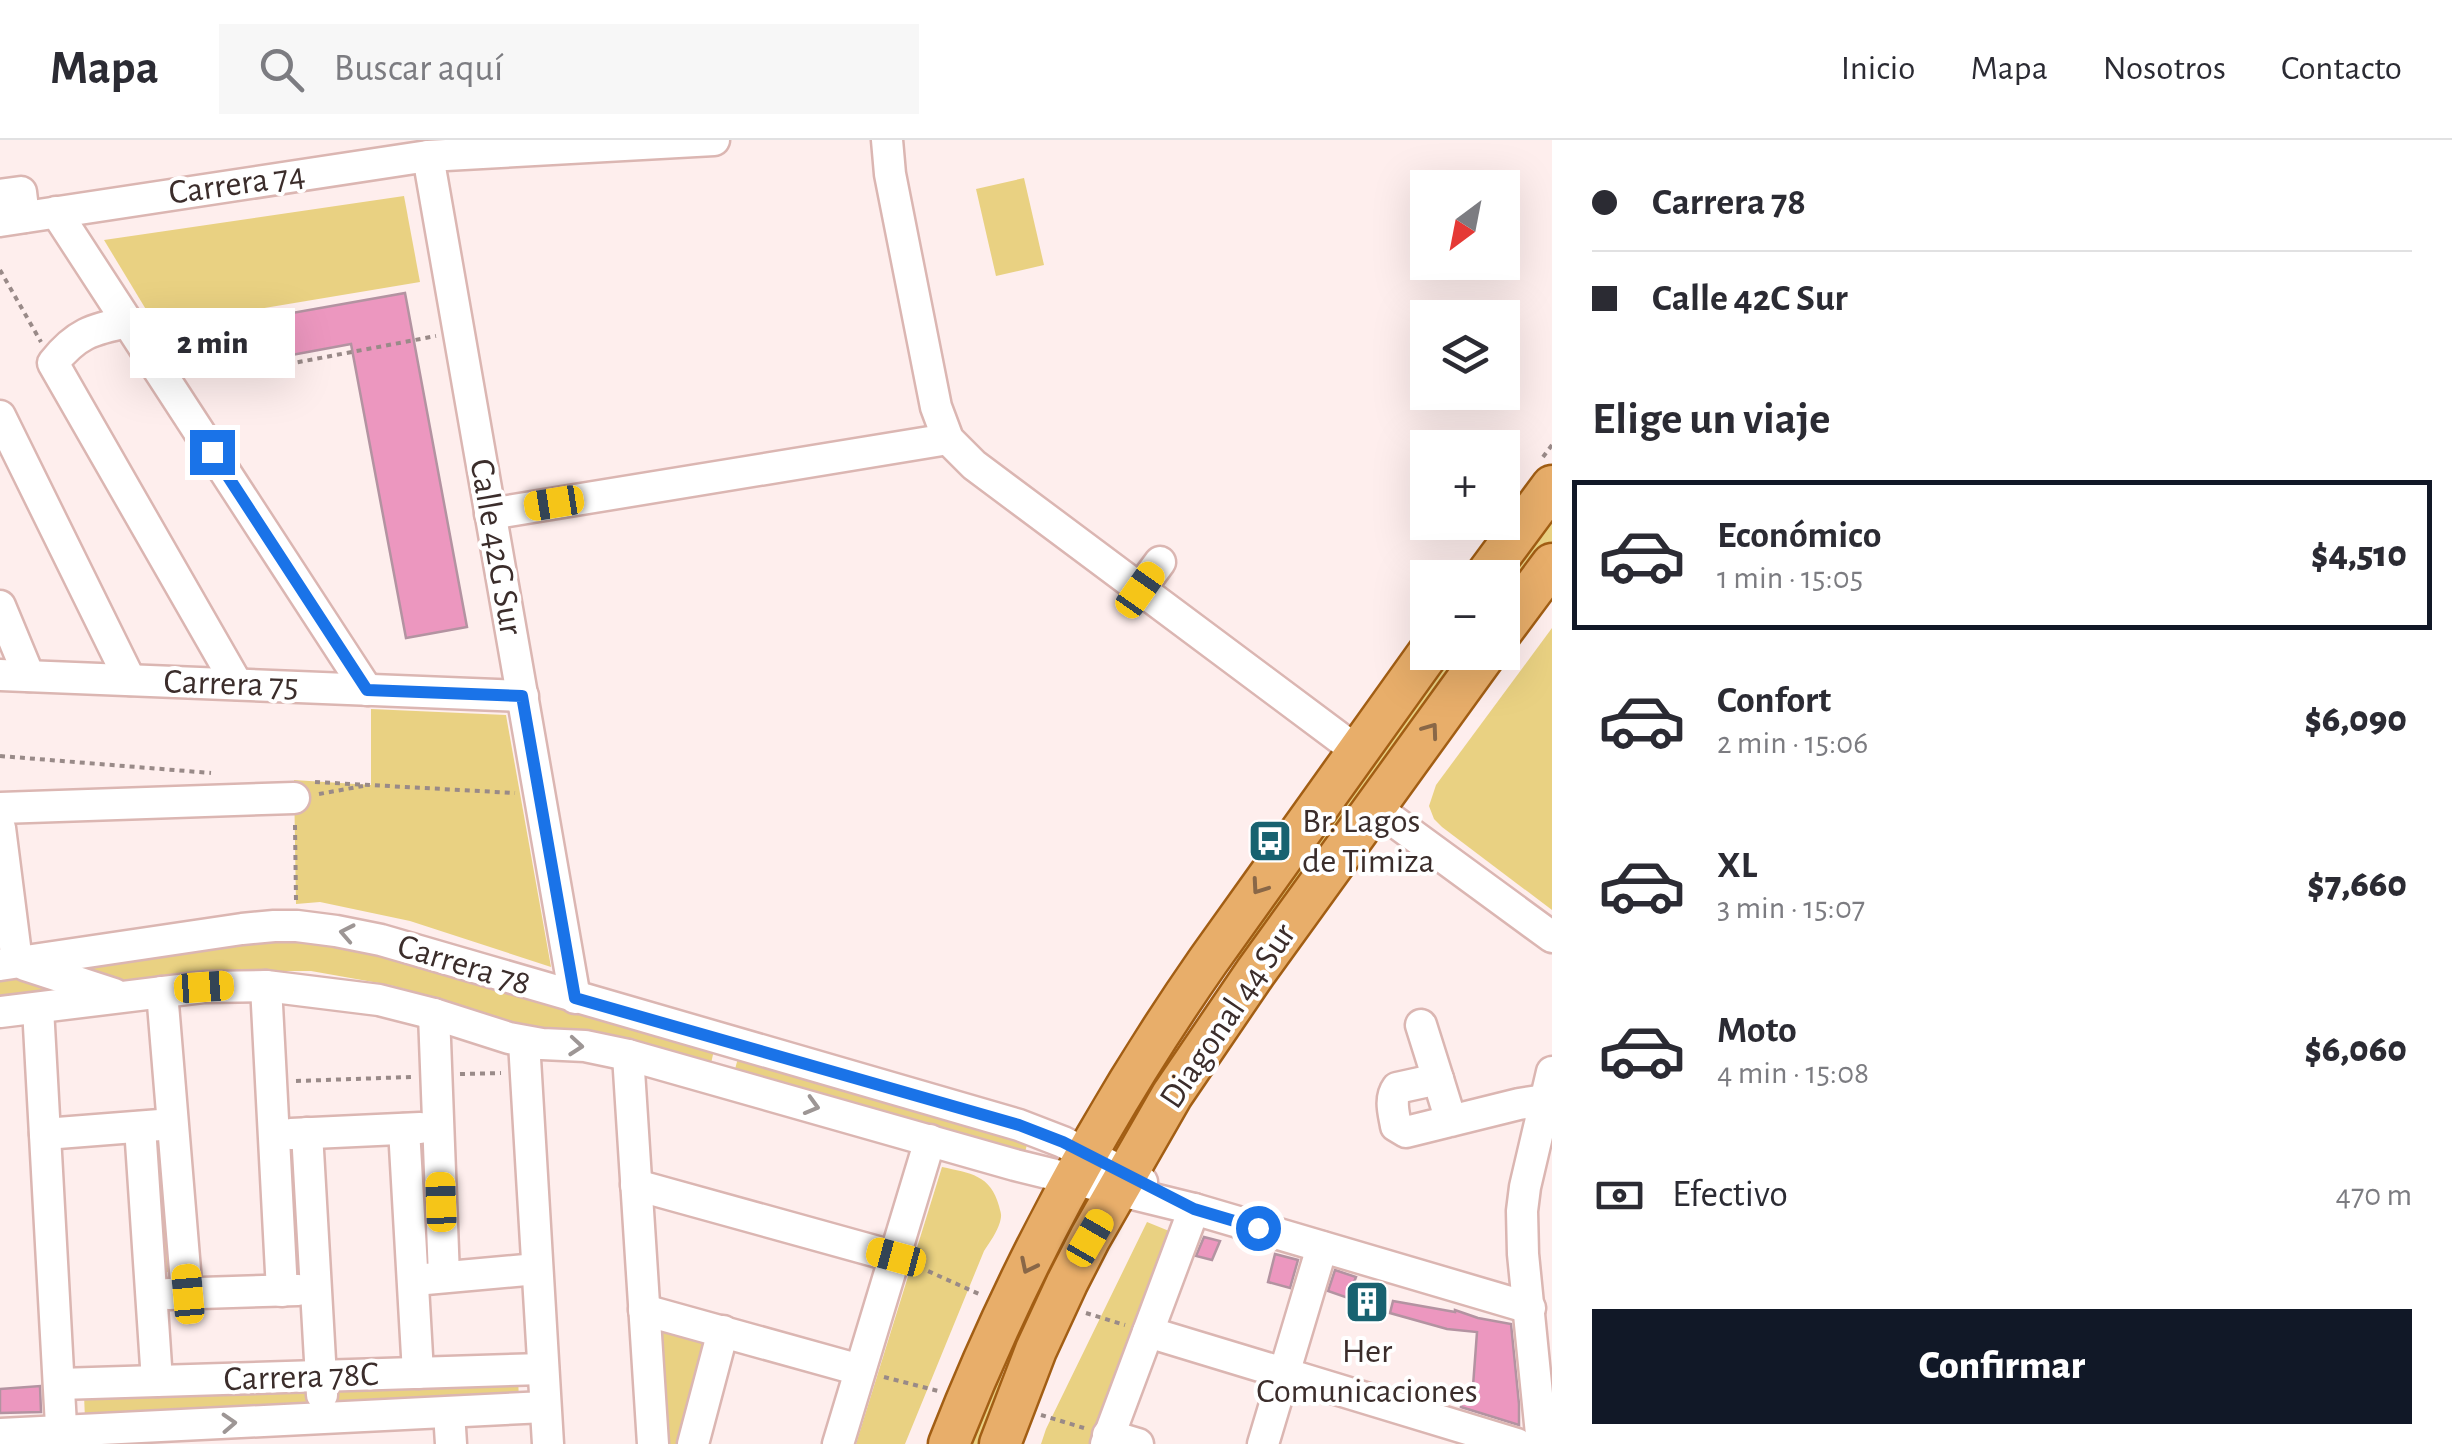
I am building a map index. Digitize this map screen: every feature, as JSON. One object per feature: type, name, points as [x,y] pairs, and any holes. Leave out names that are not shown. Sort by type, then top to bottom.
[{"type":"main road","points":[[1497,560],[1552,486]]},
{"type":"main road","points":[[1520,607],[1552,564]]},
{"type":"main road","name":"Diagonal 44 Sur","points":[[949,1444],[1001,1321],[1079,1166],[1173,1012],[1416,670]]},
{"type":"main road","name":"Diagonal 44 Sur","points":[[1000,1444],[1044,1334],[1090,1238],[1172,1095],[1474,670]]},
{"type":"street","name":"Carrera 74","points":[[12,219],[428,156],[714,140]]},
{"type":"street","points":[[886,140],[936,407],[948,439],[974,465],[1357,752]]},
{"type":"street","name":"Calle 42G Sur","points":[[428,156],[575,998]]},
{"type":"street","points":[[0,194],[22,192],[12,219]]},
{"type":"street","points":[[56,212],[367,690]]},
{"type":"street","points":[[128,322],[79,336],[53,364],[237,684]]},
{"type":"street","points":[[0,416],[130,680]]},
{"type":"street","points":[[490,514],[948,439]]},
{"type":"street","points":[[1140,590],[1160,562]]},
{"type":"street","points":[[0,606],[15,675]]},
{"type":"street","name":"Carrera 75","points":[[15,675],[522,696]]},
{"type":"street","points":[[0,808],[294,798]]},
{"type":"street","points":[[1376,808],[1552,937]]},
{"type":"street","points":[[0,828],[8,964],[124,997]]},
{"type":"street","name":"Carrera 78","points":[[8,964],[242,929],[297,926],[381,940],[1019,1125],[1063,1142],[1079,1166]]},
{"type":"street","name":"Carrera 78","points":[[0,1012],[233,985],[379,1000],[434,1014],[525,1057],[585,1046],[628,1054],[1015,1165],[1079,1166],[1194,1209],[1530,1308]]},
{"type":"street","points":[[266,986],[282,1290]]},
{"type":"street","points":[[162,992],[188,1294]]},
{"type":"street","points":[[38,1008],[62,1438]]},
{"type":"street","points":[[434,1014],[444,1277]]},
{"type":"street","points":[[1421,1025],[1451,1121]]},
{"type":"street","points":[[718,1080],[728,1042]]},
{"type":"street","points":[[628,1054],[653,1444]]},
{"type":"street","points":[[525,1057],[548,1444]]},
{"type":"street","points":[[1438,1078],[1397,1088],[1392,1098],[1396,1126],[1406,1132],[1547,1106],[1522,1211],[1530,1308],[1543,1353],[1542,1444]]},
{"type":"street","points":[[45,1134],[173,1124]]},
{"type":"street","points":[[140,1126],[157,1381]]},
{"type":"street","points":[[274,1135],[438,1128]]},
{"type":"street","points":[[404,1129],[418,1373]]},
{"type":"street","points":[[308,1133],[324,1419]]},
{"type":"street","points":[[838,1444],[930,1140]]},
{"type":"street","points":[[636,1185],[896,1257]]},
{"type":"street","points":[[1138,1444],[1107,1439],[1194,1209]]},
{"type":"street","points":[[1263,1444],[1322,1247]]},
{"type":"street","points":[[413,1280],[537,1269]]},
{"type":"street","points":[[152,1295],[316,1289]]},
{"type":"street","points":[[644,1310],[860,1370]]},
{"type":"street","points":[[694,1444],[723,1331]]},
{"type":"street","points":[[1148,1332],[1517,1444]]},
{"type":"street","name":"Carrera 78C","points":[[59,1384],[544,1369]]},
{"type":"street","name":"Carrera 78C","points":[[0,1434],[62,1438],[279,1432],[324,1419],[546,1407]]},
{"type":"street","points":[[449,1412],[451,1444]]},
{"type":"path","points":[[0,270],[53,364]]},
{"type":"path","points":[[278,366],[459,332]]},
{"type":"path","points":[[297,926],[294,798],[371,785]]},
{"type":"path","points":[[271,1082],[436,1076],[525,1057]]},
{"type":"path","points":[[896,1257],[982,1296]]},
{"type":"path","points":[[1083,1312],[1148,1332]]},
{"type":"path","points":[[860,1370],[939,1392]]},
{"type":"path","points":[[1036,1414],[1107,1439]]},
{"type":"shaded area","points":[[1024,178],[1044,265],[996,276],[976,189]]},
{"type":"shaded area","points":[[404,196],[420,282],[156,326],[104,240]]},
{"type":"shaded area","points":[[1552,508],[1552,544],[1520,587],[1520,560],[1515,560]]},
{"type":"shaded area","points":[[1552,628],[1552,910],[1442,827],[1429,806],[1436,785]]},
{"type":"shaded area","points":[[1434,670],[1458,670],[1243,963],[1236,958]]},
{"type":"shaded area","points":[[371,709],[506,715],[551,967],[410,921],[320,902],[296,904],[294,780],[371,785]]},
{"type":"shaded area","points":[[303,937],[373,948],[576,1012],[714,1050],[710,1068],[501,1021],[390,985],[311,971],[231,971],[109,982],[68,968]]},
{"type":"shaded area","points":[[21,978],[74,992],[0,1000],[0,981]]},
{"type":"shaded area","points":[[738,1058],[1028,1141],[1024,1156],[734,1073]]},
{"type":"shaded area","points":[[169,1148],[179,1271],[156,1273],[145,1150]]},
{"type":"shaded area","points":[[304,1151],[311,1275],[288,1276],[281,1153]]},
{"type":"shaded area","points":[[942,1167],[985,1182],[995,1196],[1000,1222],[984,1251],[905,1444],[856,1444]]},
{"type":"shaded area","points":[[1147,1222],[1174,1233],[1134,1324],[1089,1444],[1041,1444],[1046,1429]]},
{"type":"shaded area","points":[[658,1323],[716,1336],[686,1444],[663,1444]]},
{"type":"shaded area","points":[[1001,1352],[1008,1356],[981,1444],[963,1444]]},
{"type":"shaded area","points":[[518,1377],[519,1401],[85,1419],[84,1395]]},
{"type":"building","points":[[405,293],[467,627],[406,638],[351,344],[232,366],[224,325]]},
{"type":"building","points":[[1204,1237],[1220,1241],[1212,1260],[1196,1256]]},
{"type":"building","points":[[1275,1254],[1298,1260],[1290,1288],[1268,1282]]},
{"type":"building","points":[[1335,1270],[1356,1277],[1348,1298],[1328,1291]]},
{"type":"building","name":"Her Comunicaciones","points":[[1360,1287],[1381,1291],[1372,1318],[1353,1312]]},
{"type":"building","points":[[1393,1301],[1455,1310],[1511,1324],[1519,1425],[1461,1407],[1462,1400],[1469,1400],[1473,1386],[1477,1332],[1447,1329],[1390,1313]]},
{"type":"building","points":[[40,1386],[41,1412],[0,1413],[0,1389]]},
{"type":"place","name":"Br. Lagos de Timiza","points":[[1270,841]]},
{"type":"place","name":"Her Comunicaciones","points":[[1367,1302]]},
{"type":"route","points":[[212,452],[367,690],[522,696],[575,998],[1043,1133],[1194,1209],[1258,1228]]}]
